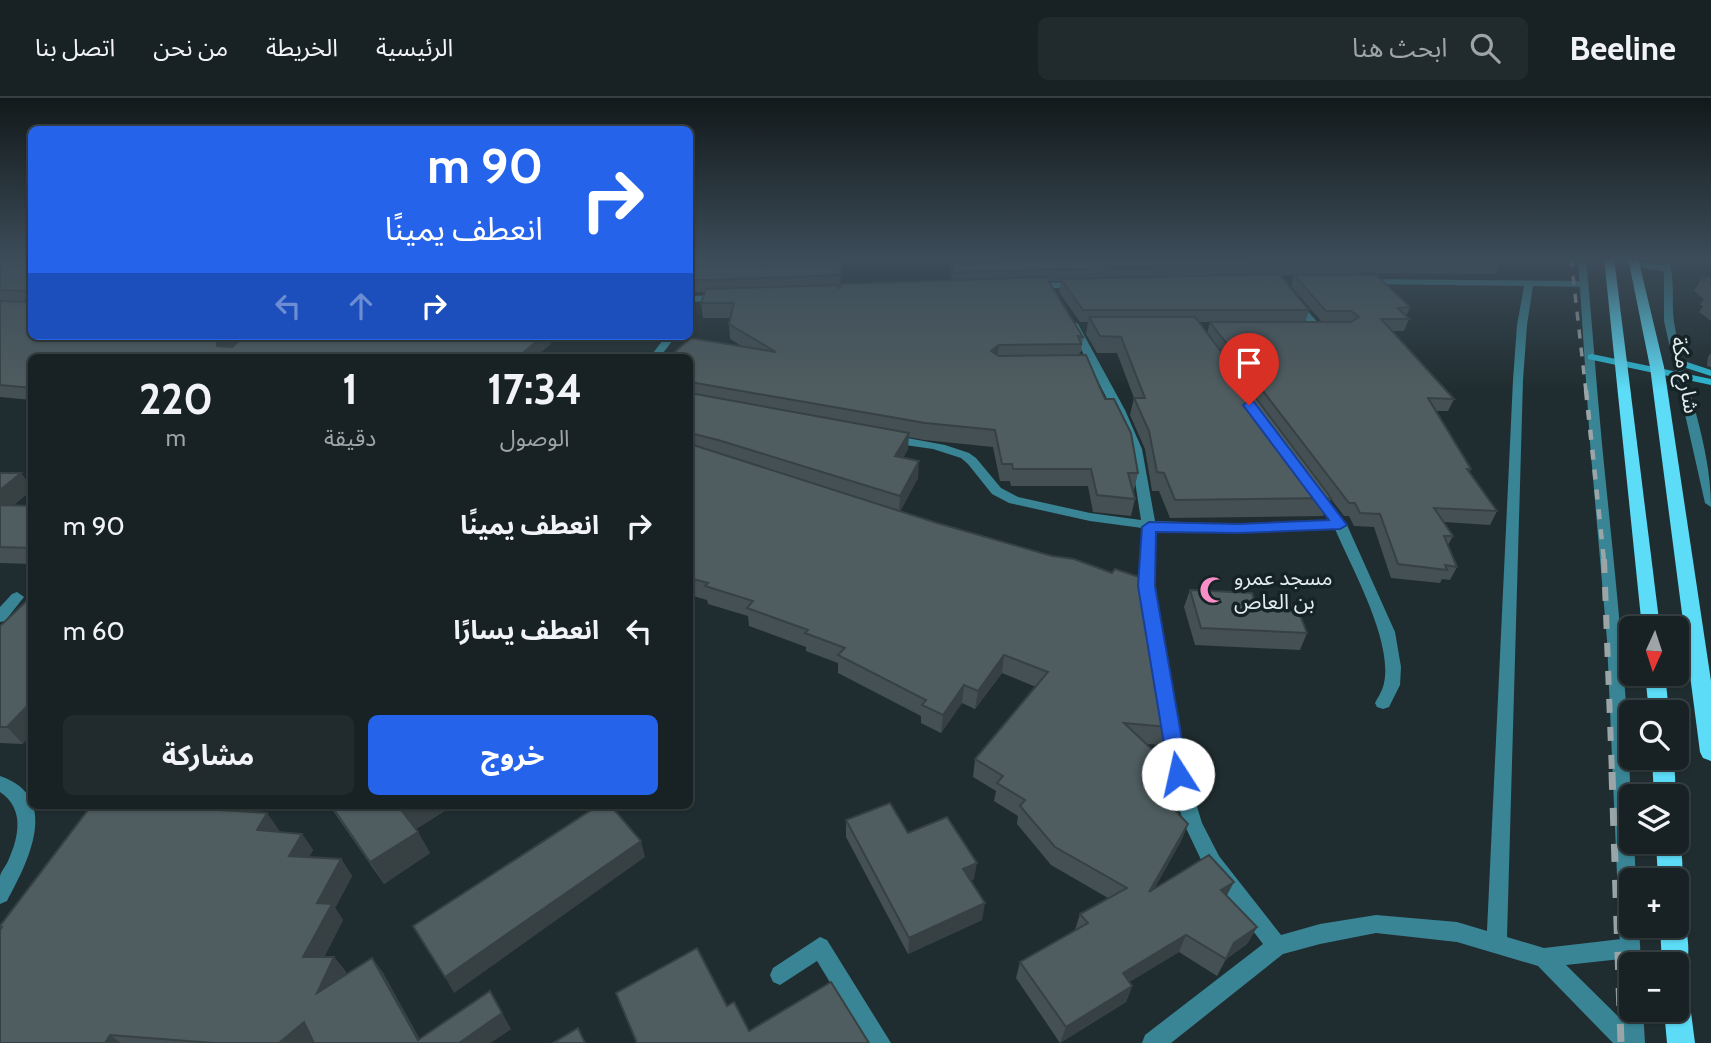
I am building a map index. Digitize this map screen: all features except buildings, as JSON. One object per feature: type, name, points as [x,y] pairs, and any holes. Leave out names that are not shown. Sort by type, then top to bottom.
[{"type":"main road","points":[[1614,302],[1650,616]]},
{"type":"main road","name":"شارع مكة","points":[[1643,302],[1657,367],[1711,752]]},
{"type":"main road","points":[[1598,359],[1711,382]]},
{"type":"main road","points":[[1681,363],[1711,373]]},
{"type":"main road","points":[[1679,1022],[1681,1043]]},
{"type":"street","points":[[1061,302],[1083,328],[1090,365],[1136,449],[1149,527],[1140,585],[1178,774],[1193,824],[1212,862],[1277,946]]},
{"type":"street","points":[[1290,328],[1323,328],[1297,302]]},
{"type":"street","points":[[1497,942],[1518,380],[1526,302]]},
{"type":"street","points":[[1587,302],[1598,359],[1596,443],[1615,640],[1630,952]]},
{"type":"street","points":[[1668,302],[1669,320],[1685,377],[1711,503]]},
{"type":"street","points":[[657,354],[668,340]]},
{"type":"street","points":[[876,436],[946,450],[968,458],[993,489],[1008,498],[1084,517],[1149,527],[1340,525]]},
{"type":"street","points":[[1307,481],[1340,525],[1387,632],[1393,667],[1392,685],[1383,704]]},
{"type":"street","points":[[0,617],[17,597]]},
{"type":"street","points":[[0,783],[12,788],[20,799],[28,821],[27,842],[0,895]]},
{"type":"street","points":[[1153,1043],[1277,946],[1320,934],[1376,924],[1426,927],[1497,942],[1544,958],[1630,948]]},
{"type":"street","points":[[780,975],[820,947],[880,1043]]},
{"type":"street","points":[[1544,958],[1631,1043]]},
{"type":"street","points":[[1631,1043],[1632,1022]]},
{"type":"railway","points":[[1576,302],[1586,392]]},
{"type":"railway","points":[[1586,390],[1604,561]]},
{"type":"railway","points":[[1604,559],[1612,774]]},
{"type":"railway","points":[[1612,772],[1621,1043]]},
{"type":"place","name":"مسجد عمرو بن العاص","points":[[1213,590]]},
{"type":"route","points":[[1178,774],[1146,586],[1149,527],[1340,525],[1249,405]]}]
